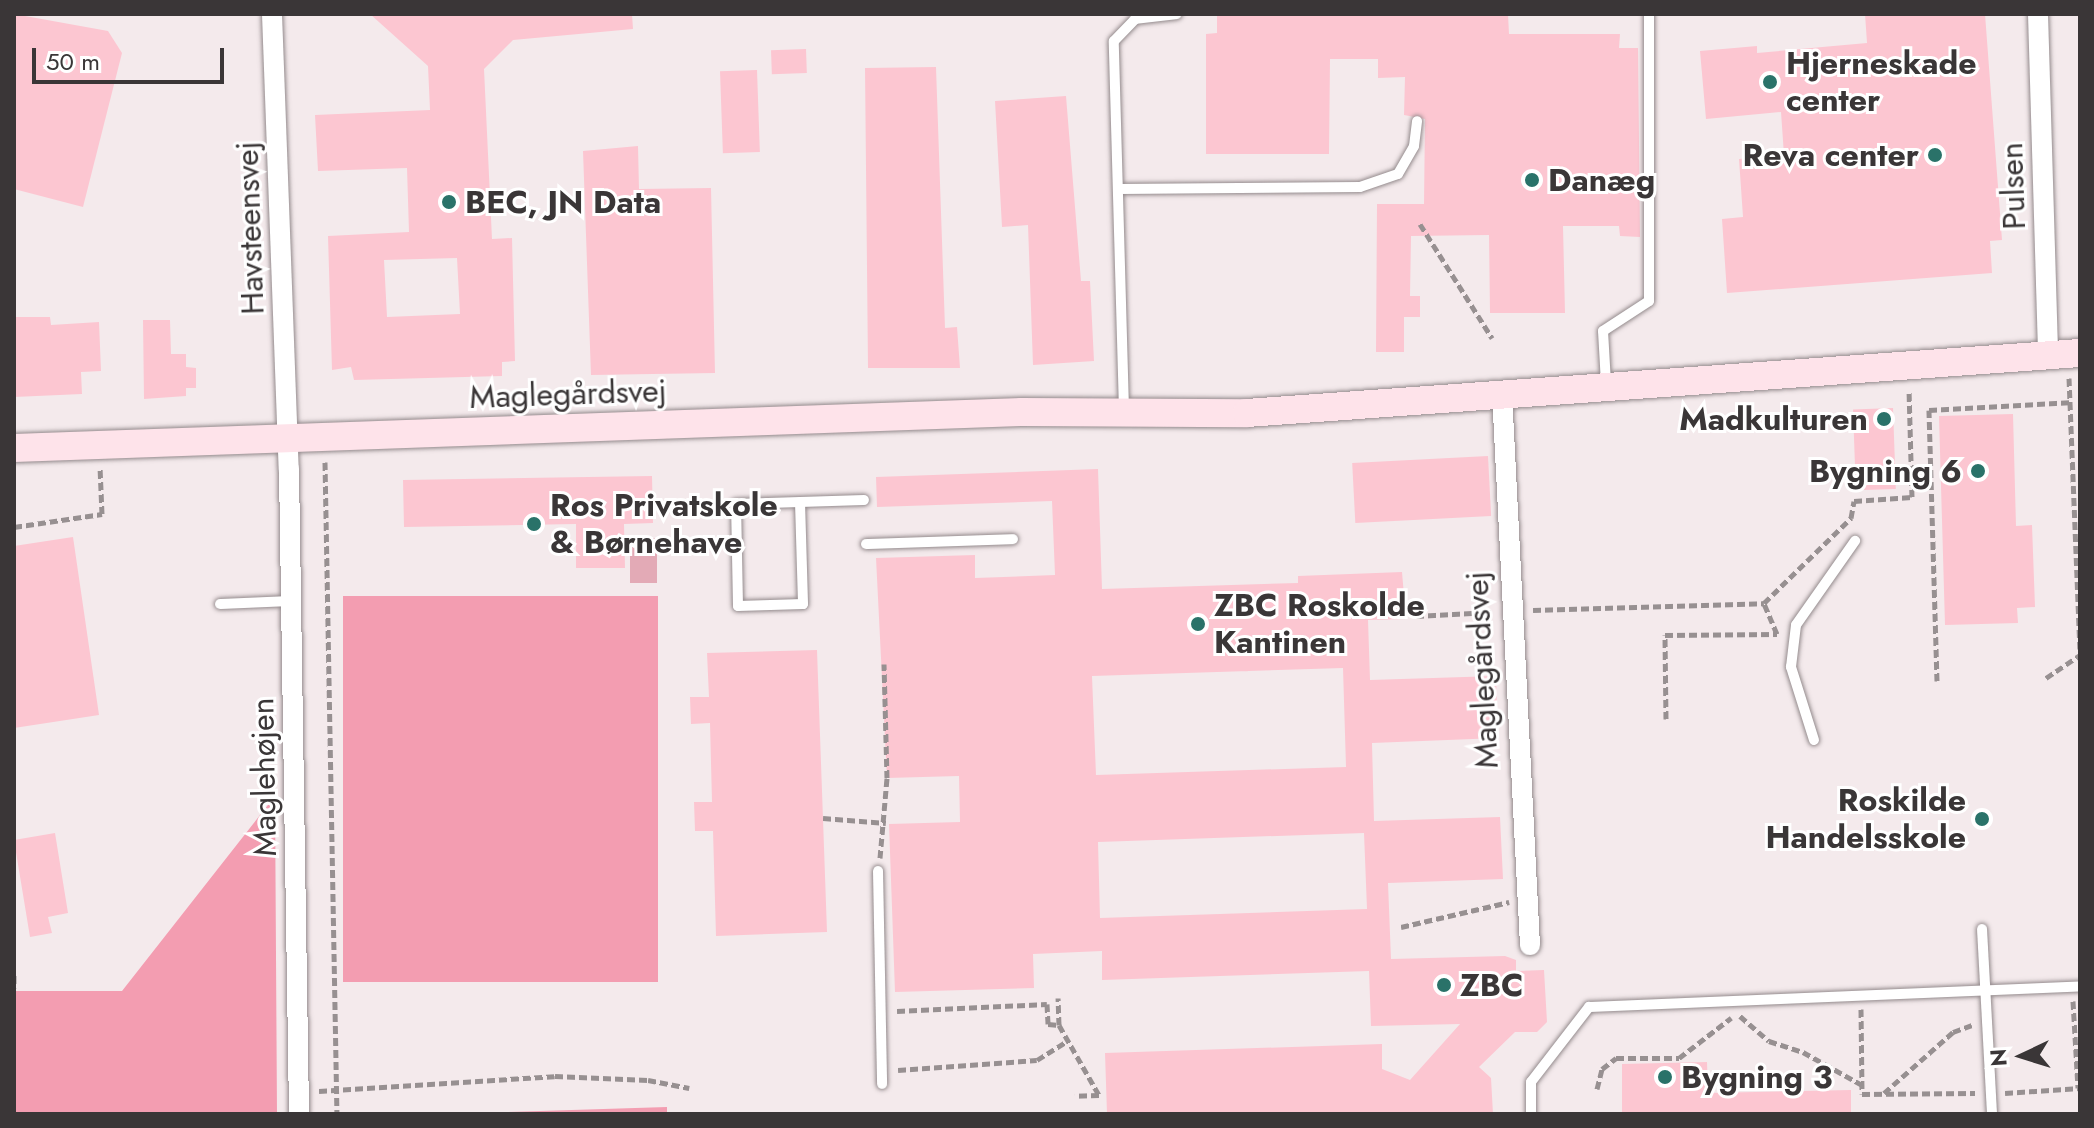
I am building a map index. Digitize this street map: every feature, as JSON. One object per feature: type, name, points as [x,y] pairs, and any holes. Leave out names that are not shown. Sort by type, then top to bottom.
[{"type":"street","name":"Havsteensvej","points":[[272,14],[288,439]]},
{"type":"street","name":"Pulsen","points":[[2038,14],[2065,354]]},
{"type":"street","name":"Maglegårdsvej","points":[[14,448],[1022,412],[1124,415],[1465,400],[1502,393],[1606,389],[2065,354]]},
{"type":"street","name":"Maglegårdsvej","points":[[1502,393],[1530,945]]},
{"type":"street","name":"Maglehøjen","points":[[288,439],[299,1114]]},
{"type":"lane","points":[[1124,415],[1114,41],[1135,19],[1177,14]]},
{"type":"lane","points":[[1606,389],[1603,331],[1649,301],[1649,14]]},
{"type":"lane","points":[[1119,189],[1360,187],[1398,174],[1414,146],[1417,121]]},
{"type":"lane","points":[[800,502],[803,604],[738,606],[736,504],[800,502],[864,500]]},
{"type":"lane","points":[[866,544],[1013,539]]},
{"type":"lane","points":[[1814,740],[1791,667],[1796,625],[1855,541]]},
{"type":"lane","points":[[220,604],[291,601]]},
{"type":"lane","points":[[878,871],[882,1084]]},
{"type":"lane","points":[[1982,929],[1992,1114]]},
{"type":"lane","points":[[1531,1114],[1531,1082],[1589,1007],[1861,993],[2076,987]]},
{"type":"path","points":[[1420,224],[1492,338]]},
{"type":"path","points":[[2065,354],[2070,402],[2080,649]]},
{"type":"path","points":[[1416,616],[1764,603],[1851,518],[1854,501],[1912,497],[1908,365]]},
{"type":"path","points":[[1937,681],[1929,410],[2070,402]]},
{"type":"path","points":[[325,437],[337,1114]]},
{"type":"path","points":[[14,527],[102,514],[99,446]]},
{"type":"path","points":[[1666,719],[1665,635],[1777,634],[1764,603]]},
{"type":"path","points":[[2046,678],[2080,655]]},
{"type":"path","points":[[878,871],[886,823],[884,664]]},
{"type":"path","points":[[823,818],[886,823]]},
{"type":"path","points":[[1401,927],[1527,899]]},
{"type":"path","points":[[14,975],[14,988]]},
{"type":"path","points":[[1861,993],[1862,1094],[1991,1093],[2079,1088],[2076,987]]},
{"type":"path","points":[[1058,998],[1059,1025],[1099,1095],[1075,1096]]},
{"type":"path","points":[[880,1011],[1047,1004],[1048,1024],[1059,1025]]},
{"type":"path","points":[[1846,1013],[1861,1013]]},
{"type":"path","points":[[1597,1089],[1602,1069],[1616,1058],[1679,1058],[1740,1016],[1755,1015]]},
{"type":"path","points":[[1740,1016],[1769,1041],[1803,1052],[1862,1085]]},
{"type":"path","points":[[1884,1094],[1953,1032],[1988,1024]]},
{"type":"path","points":[[881,1070],[1016,1064],[1037,1060],[1068,1041]]},
{"type":"path","points":[[298,1091],[555,1076],[648,1080],[689,1088]]},
{"type":"shaded area","points":[[630,538],[657,538],[657,583],[630,583]]},
{"type":"shaded area","points":[[343,596],[658,596],[658,982],[343,982]]},
{"type":"shaded area","points":[[275,796],[277,1114],[14,1114],[14,991],[122,991]]},
{"type":"shaded area","points":[[667,1107],[667,1114],[447,1114]]},
{"type":"building","points":[[14,14],[108,31],[122,53],[83,207],[14,189]]},
{"type":"building","name":"BEC, JN Data","points":[[370,14],[632,14],[633,29],[513,40],[484,69],[492,239],[512,238],[515,361],[502,362],[502,376],[354,380],[351,367],[332,370],[328,236],[409,232],[407,168],[318,171],[315,115],[430,110],[428,66]],"holes":[[[457,258],[460,314],[387,317],[384,260]]]},
{"type":"building","name":"Danæg","points":[[1508,14],[1509,34],[1620,34],[1619,48],[1638,48],[1640,237],[1620,236],[1619,226],[1563,226],[1565,313],[1490,313],[1489,235],[1411,236],[1410,296],[1420,296],[1420,317],[1404,317],[1404,352],[1376,352],[1377,204],[1424,204],[1425,119],[1404,115],[1405,77],[1378,78],[1378,59],[1330,59],[1329,154],[1206,154],[1206,34],[1217,33],[1217,16]]},
{"type":"building","name":"Reva center","points":[[1865,14],[1985,14],[2002,240],[1990,241],[1992,273],[1727,293],[1722,219],[1743,217],[1739,159],[1784,155],[1781,112],[1706,119],[1700,51],[1757,46],[1757,53],[1867,43]]},
{"type":"building","points":[[806,49],[807,73],[772,74],[771,50]]},
{"type":"building","points":[[936,67],[945,328],[957,327],[960,368],[868,368],[865,68]]},
{"type":"building","points":[[757,70],[760,152],[723,153],[720,71]]},
{"type":"building","points":[[1066,96],[1081,281],[1090,281],[1094,361],[1033,365],[1028,225],[1002,227],[995,101]]},
{"type":"building","points":[[638,146],[639,189],[711,188],[715,373],[591,375],[583,151]]},
{"type":"building","points":[[14,317],[50,317],[51,325],[99,322],[101,371],[81,372],[82,394],[14,397]]},
{"type":"building","points":[[143,320],[170,320],[171,354],[186,354],[186,367],[196,368],[196,388],[186,388],[186,396],[144,399]]},
{"type":"building","points":[[1893,408],[1896,489],[1856,490],[1853,409]]},
{"type":"building","name":"Bygning 6","points":[[2013,414],[2016,526],[2032,525],[2035,607],[2017,608],[2018,623],[1945,625],[1939,416]]},
{"type":"building","points":[[1488,456],[1491,516],[1355,523],[1352,463]]},
{"type":"building","points":[[1098,469],[1102,589],[1298,583],[1298,576],[1402,572],[1406,619],[1368,620],[1370,680],[1496,676],[1498,738],[1372,743],[1374,821],[1500,817],[1503,879],[1388,883],[1391,959],[1505,956],[1516,960],[1516,971],[1544,970],[1547,1022],[1537,1032],[1515,1032],[1479,1067],[1491,1078],[1493,1114],[1107,1114],[1105,1053],[1382,1044],[1382,1069],[1410,1080],[1460,1024],[1371,1026],[1369,971],[1102,980],[1102,951],[1033,954],[1034,988],[895,992],[889,824],[960,822],[959,776],[887,778],[876,558],[975,555],[975,578],[1055,575],[1052,501],[877,507],[876,477]],"holes":[[[1343,668],[1346,767],[1096,775],[1092,676]],[[1364,833],[1367,909],[1100,918],[1098,842]]]},
{"type":"building","points":[[652,476],[653,523],[624,524],[625,568],[576,568],[576,524],[404,527],[403,480]]},
{"type":"building","points":[[73,537],[99,715],[14,728],[14,546]]},
{"type":"building","points":[[817,650],[827,932],[716,936],[713,831],[695,831],[694,802],[712,802],[710,723],[691,724],[690,697],[709,697],[707,653]]},
{"type":"building","points":[[55,833],[68,913],[48,917],[52,933],[30,937],[14,840]]},
{"type":"building","name":"Bygning 3","points":[[1707,1062],[1708,1093],[1851,1090],[1851,1114],[1622,1114],[1622,1064]]},
{"type":"place","name":"Hjerneskade center","points":[[1770,82]]},
{"type":"place","name":"Reva center","points":[[1935,155]]},
{"type":"place","name":"Danæg","points":[[1532,180]]},
{"type":"place","name":"BEC, JN Data","points":[[449,202]]},
{"type":"place","name":"Madkulturen","points":[[1884,419]]},
{"type":"place","name":"Bygning 6","points":[[1978,471]]},
{"type":"place","name":"Ros Privatskole & Børnehave","points":[[534,524]]},
{"type":"place","name":"ZBC Roskolde Kantinen","points":[[1198,624]]},
{"type":"place","name":"Roskilde Handelsskole","points":[[1982,819]]},
{"type":"place","name":"ZBC","points":[[1444,985]]},
{"type":"place","name":"Bygning 3","points":[[1665,1077]]}]
